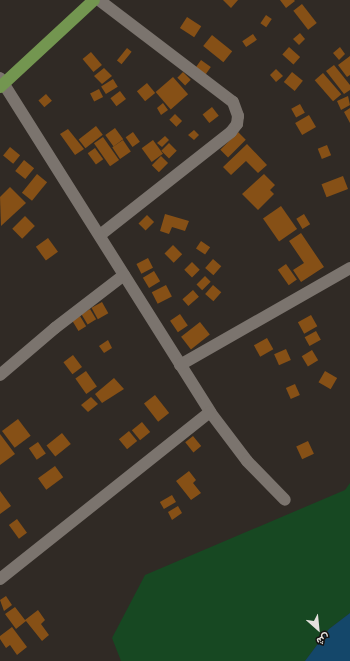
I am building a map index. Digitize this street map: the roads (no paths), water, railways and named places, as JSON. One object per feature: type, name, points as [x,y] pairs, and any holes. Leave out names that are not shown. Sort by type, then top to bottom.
[{"type":"main road","points":[[1,83],[94,0]]},
{"type":"street","points":[[99,0],[233,102],[238,116],[237,124],[231,132],[100,235]]},
{"type":"street","points":[[1,83],[100,235],[210,412],[247,461],[285,500]]},
{"type":"street","points":[[180,365],[350,268]]},
{"type":"street","points":[[0,375],[55,328],[124,275]]},
{"type":"street","points":[[0,580],[210,412]]},
{"type":"water","points":[[350,613],[350,661],[305,661],[329,629]]}]
